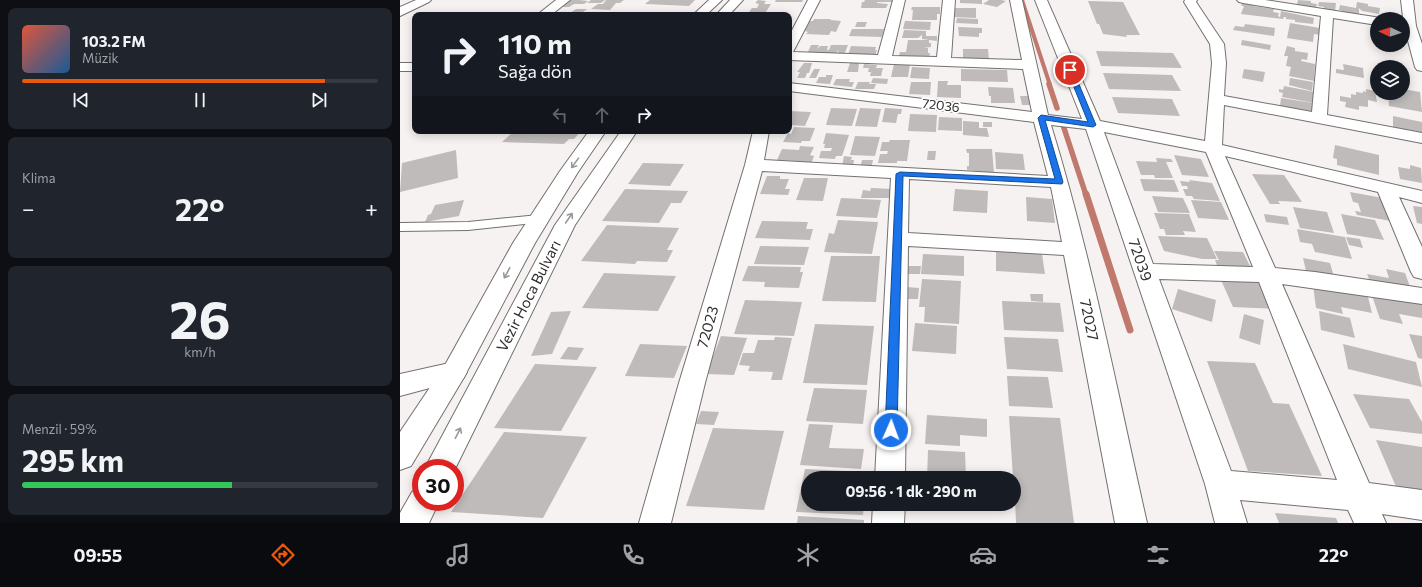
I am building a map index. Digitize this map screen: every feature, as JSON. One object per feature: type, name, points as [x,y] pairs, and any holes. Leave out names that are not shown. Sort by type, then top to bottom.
[{"type":"street","points":[[400,12],[425,0]]},
{"type":"street","points":[[547,12],[564,0]]},
{"type":"street","points":[[725,12],[737,0]]},
{"type":"street","points":[[792,43],[814,0]]},
{"type":"street","points":[[884,59],[899,0]]},
{"type":"street","points":[[944,62],[949,0]]},
{"type":"street","name":"72027","points":[[1016,0],[1041,118],[1059,182],[1074,249],[1131,523]]},
{"type":"street","name":"72039","points":[[1042,0],[1093,125],[1220,484],[1232,523]]},
{"type":"street","points":[[1191,0],[1190,2],[1217,44],[1219,63],[1213,148],[1268,276],[1364,509]]},
{"type":"street","points":[[1243,0],[1370,20]]},
{"type":"street","points":[[1403,0],[1422,3]]},
{"type":"street","points":[[1407,0],[1422,67]]},
{"type":"street","points":[[697,12],[713,3]]},
{"type":"street","points":[[702,12],[713,3]]},
{"type":"street","points":[[1319,119],[1327,13]]},
{"type":"street","points":[[792,56],[1030,65]]},
{"type":"street","points":[[400,67],[412,67]]},
{"type":"street","name":"72036","points":[[792,87],[1093,125],[1213,148],[1422,197]]},
{"type":"street","points":[[1216,99],[1422,138]]},
{"type":"street","name":"Vezir Hoca Bulvarı","points":[[400,457],[454,372],[524,242],[569,171],[596,134]]},
{"type":"street","name":"Vezir Hoca Bulvarı","points":[[445,459],[564,225],[627,134]]},
{"type":"street","name":"72023","points":[[655,523],[692,383],[754,165],[760,134]]},
{"type":"street","points":[[754,165],[1059,182]]},
{"type":"street","points":[[890,471],[900,174]]},
{"type":"street","points":[[1386,189],[1422,272]]},
{"type":"street","points":[[899,239],[1074,249]]},
{"type":"street","points":[[1144,271],[1268,276],[1315,280],[1422,296]]},
{"type":"street","points":[[400,385],[454,372]]},
{"type":"street","points":[[1220,484],[1364,509],[1422,505]]},
{"type":"street","points":[[412,523],[418,511]]},
{"type":"street","points":[[888,523],[889,511]]},
{"type":"lane","points":[[400,227],[468,226],[539,219]]},
{"type":"building","points":[[571,0],[588,1],[584,4],[574,4],[569,7],[558,7]]},
{"type":"building","points":[[591,0],[605,0],[601,3],[587,3]]},
{"type":"building","points":[[606,0],[624,0],[620,3],[616,3],[610,10],[591,9],[598,4],[603,4]]},
{"type":"building","points":[[650,0],[695,0],[689,6],[645,4]]},
{"type":"building","points":[[758,0],[766,1],[764,4],[771,4],[766,12],[749,12],[752,8],[757,8],[759,4],[755,3]]},
{"type":"building","points":[[776,0],[803,0],[802,2],[775,2]]},
{"type":"building","points":[[865,0],[893,0],[892,2],[877,2],[888,4],[886,8],[861,8],[862,2]]},
{"type":"building","points":[[960,0],[982,0],[982,4],[960,3]]},
{"type":"building","points":[[989,0],[1006,1],[997,7],[983,4]]},
{"type":"building","points":[[1298,0],[1311,1],[1311,3],[1317,4],[1316,8],[1297,5]]},
{"type":"building","points":[[1088,1],[1123,2],[1140,35],[1126,35],[1127,37],[1103,34],[1099,24],[1097,24]]},
{"type":"building","points":[[1243,2],[1254,4],[1253,6],[1274,9],[1273,12],[1279,13],[1278,16],[1280,17],[1281,11],[1314,18],[1313,24],[1295,22],[1295,20],[1286,19],[1286,17],[1283,19],[1241,14],[1244,6],[1241,6]]},
{"type":"building","points":[[1319,2],[1336,3],[1335,11],[1324,10],[1324,7],[1318,6]]},
{"type":"building","points":[[1357,2],[1380,8],[1379,12],[1370,12],[1362,11],[1359,8],[1359,14],[1352,13],[1352,15],[1343,13],[1343,11],[1339,10],[1340,5],[1356,8]]},
{"type":"building","points":[[912,7],[940,7],[940,14],[937,14],[937,20],[912,20]]},
{"type":"building","points":[[955,8],[976,8],[976,18],[953,17]]},
{"type":"building","points":[[576,9],[587,9],[583,12],[572,12]]},
{"type":"building","points":[[957,18],[978,19],[978,24],[956,23]]},
{"type":"building","points":[[814,19],[831,19],[830,20],[841,21],[836,32],[831,31],[829,35],[806,34],[808,32],[805,31],[810,21],[813,21]]},
{"type":"building","points":[[905,21],[931,22],[930,30],[903,29]]},
{"type":"building","points":[[857,22],[867,22],[865,27],[855,27]]},
{"type":"building","points":[[1290,23],[1320,28],[1320,35],[1314,34],[1313,42],[1287,38]]},
{"type":"building","points":[[1245,24],[1275,28],[1274,36],[1233,30],[1235,26],[1244,27]]},
{"type":"building","points":[[958,27],[982,28],[982,33],[979,33],[979,37],[959,36]]},
{"type":"building","points":[[852,29],[884,29],[882,37],[849,36]]},
{"type":"building","points":[[904,30],[926,31],[926,36],[937,36],[937,41],[922,39],[922,35],[918,38],[902,38]]},
{"type":"building","points":[[908,40],[929,40],[931,47],[923,48],[928,48],[928,53],[930,53],[929,58],[899,56],[900,52],[906,52]]},
{"type":"building","points":[[1242,40],[1271,45],[1270,50],[1241,45]]},
{"type":"building","points":[[811,45],[819,45],[817,49],[820,46],[828,46],[827,50],[829,50],[831,45],[848,45],[844,55],[837,55],[839,50],[835,54],[807,54]]},
{"type":"building","points":[[851,46],[876,47],[875,50],[877,50],[875,56],[848,55]]},
{"type":"building","points":[[1287,46],[1295,48],[1295,51],[1308,53],[1307,60],[1302,59],[1301,61],[1315,64],[1314,81],[1289,76],[1291,67],[1286,66],[1288,56],[1284,56]]},
{"type":"building","points":[[963,49],[988,49],[989,60],[963,59]]},
{"type":"building","points":[[1096,51],[1173,53],[1182,68],[1101,66]]},
{"type":"building","points":[[804,63],[812,63],[809,73],[807,73],[805,78],[797,78],[800,72],[797,72]]},
{"type":"building","points":[[850,63],[859,63],[858,72],[847,72]]},
{"type":"building","points":[[864,64],[877,65],[876,68],[883,68],[881,76],[870,76],[871,72],[868,72],[869,68],[863,68]]},
{"type":"building","points":[[894,64],[910,64],[908,77],[891,77]]},
{"type":"building","points":[[1343,64],[1363,68],[1364,78],[1336,73],[1336,69],[1344,70]]},
{"type":"building","points":[[912,67],[930,68],[929,79],[910,78]]},
{"type":"building","points":[[814,69],[820,69],[816,78],[809,78]]},
{"type":"building","points":[[961,69],[1007,70],[1008,82],[961,81]]},
{"type":"building","points":[[1244,69],[1265,72],[1263,82],[1242,78]]},
{"type":"building","points":[[1103,73],[1172,75],[1181,91],[1109,89]]},
{"type":"building","points":[[826,75],[833,75],[830,84],[816,83],[819,77],[826,77]]},
{"type":"building","points":[[873,78],[888,79],[887,84],[871,83]]},
{"type":"building","points":[[1290,78],[1313,82],[1312,91],[1289,85]]},
{"type":"building","points":[[836,79],[850,79],[849,82],[854,82],[852,87],[833,85]]},
{"type":"building","points":[[938,81],[948,81],[947,85],[961,85],[961,98],[937,97]]},
{"type":"building","points":[[858,82],[870,82],[869,84],[876,84],[874,89],[855,89]]},
{"type":"building","points":[[911,82],[931,82],[930,95],[909,94]]},
{"type":"building","points":[[1284,86],[1315,92],[1314,103],[1282,97],[1283,93],[1279,92],[1279,89],[1283,90]]},
{"type":"building","points":[[988,87],[1013,88],[1015,103],[991,103],[991,96],[989,96]]},
{"type":"building","points":[[1366,89],[1370,90],[1370,100],[1377,100],[1377,102],[1368,100],[1368,107],[1359,106],[1359,110],[1345,107],[1346,102],[1340,101],[1340,96],[1351,98],[1351,94],[1356,95],[1356,92],[1366,92]]},
{"type":"building","points":[[1410,90],[1420,92],[1422,112],[1389,106],[1389,100],[1410,100]]},
{"type":"building","points":[[1020,96],[1034,96],[1036,105],[1022,105]]},
{"type":"building","points":[[1112,97],[1172,99],[1180,116],[1118,113]]},
{"type":"building","points":[[1281,98],[1313,103],[1313,112],[1280,106]]},
{"type":"building","points":[[831,108],[857,109],[852,126],[826,125]]},
{"type":"building","points":[[860,108],[881,109],[877,127],[855,126]]},
{"type":"building","points":[[885,108],[902,109],[901,114],[898,114],[896,123],[882,122]]},
{"type":"building","points":[[792,111],[811,112],[805,126],[792,125]]},
{"type":"building","points":[[910,114],[937,115],[936,132],[908,131]]},
{"type":"building","points":[[1393,116],[1422,122],[1422,134],[1393,128]]},
{"type":"building","points":[[939,117],[962,118],[962,131],[938,130]]},
{"type":"building","points":[[963,121],[979,122],[979,128],[987,128],[989,137],[963,135]]},
{"type":"building","points":[[983,122],[992,122],[992,127],[983,127]]},
{"type":"building","points":[[794,127],[815,128],[810,141],[802,141],[801,143],[783,142],[787,134],[792,134]]},
{"type":"building","points":[[826,133],[849,135],[842,156],[836,156],[835,159],[819,158],[821,151],[831,151],[832,148],[824,148],[825,144],[823,144]]},
{"type":"building","points":[[511,134],[578,134],[574,139],[569,139],[564,144],[502,142]]},
{"type":"building","points":[[855,136],[880,137],[875,156],[850,155]]},
{"type":"building","points":[[890,140],[910,140],[907,161],[897,161],[897,163],[878,163],[880,154],[887,154],[888,151],[880,151],[882,142],[889,142]]},
{"type":"building","points":[[1335,145],[1379,155],[1379,175],[1337,165],[1337,159],[1333,158]]},
{"type":"building","points":[[800,146],[814,147],[810,155],[814,156],[811,164],[797,163],[797,161],[777,160],[782,149],[799,150]]},
{"type":"building","points":[[966,149],[992,149],[994,173],[967,170],[967,166],[969,166],[969,153],[967,153]]},
{"type":"building","points":[[456,150],[458,178],[400,192],[402,163]]},
{"type":"building","points":[[928,151],[936,151],[935,160],[927,160]]},
{"type":"building","points":[[995,152],[1023,154],[1025,170],[996,169]]},
{"type":"building","points":[[1174,155],[1201,159],[1209,177],[1182,175]]},
{"type":"building","points":[[844,156],[852,157],[851,160],[854,160],[853,166],[842,166]]},
{"type":"building","points":[[1156,158],[1171,159],[1173,162],[1166,162],[1173,178],[1155,178],[1154,175],[1141,175],[1136,161],[1157,162]]},
{"type":"building","points":[[862,160],[873,160],[871,169],[860,169]]},
{"type":"building","points":[[643,163],[684,164],[670,186],[628,184]]},
{"type":"building","points":[[1410,165],[1421,168],[1422,183],[1400,179],[1398,167],[1410,169]]},
{"type":"building","points":[[1252,174],[1284,175],[1302,202],[1278,201],[1280,204],[1270,204]]},
{"type":"building","points":[[767,176],[780,176],[780,179],[789,179],[785,189],[790,189],[788,195],[760,194]]},
{"type":"building","points":[[804,178],[828,178],[823,201],[796,200]]},
{"type":"building","points":[[1140,179],[1174,180],[1179,192],[1144,191]]},
{"type":"building","points":[[1189,180],[1212,183],[1220,201],[1194,199],[1192,196],[1186,196],[1183,189],[1188,189],[1187,186],[1182,186],[1180,181],[1190,182]]},
{"type":"building","points":[[871,188],[893,189],[891,198],[861,198],[863,190],[870,191]]},
{"type":"building","points":[[625,189],[688,191],[681,203],[671,203],[659,223],[602,221]]},
{"type":"building","points":[[955,189],[988,191],[987,213],[953,211]]},
{"type":"building","points":[[1350,192],[1383,198],[1391,221],[1357,215],[1355,211],[1361,212],[1358,203],[1353,202]]},
{"type":"building","points":[[1152,196],[1183,198],[1190,213],[1158,212]]},
{"type":"building","points":[[1026,197],[1052,199],[1055,223],[1027,221]]},
{"type":"building","points":[[841,198],[881,200],[877,218],[836,216]]},
{"type":"building","points":[[464,200],[459,216],[425,222],[435,205]]},
{"type":"building","points":[[1191,200],[1221,202],[1229,220],[1198,218]]},
{"type":"building","points":[[1413,206],[1422,207],[1422,224],[1417,223]]},
{"type":"building","points":[[1293,207],[1327,212],[1334,233],[1300,228]]},
{"type":"building","points":[[1154,213],[1189,214],[1196,232],[1183,231],[1185,235],[1166,235],[1164,229],[1160,229]]},
{"type":"building","points":[[1264,214],[1287,217],[1289,225],[1266,222]]},
{"type":"building","points":[[1341,214],[1375,220],[1384,240],[1347,234]]},
{"type":"building","points":[[838,220],[878,222],[872,254],[824,252],[829,233],[834,234]]},
{"type":"building","points":[[762,221],[808,222],[806,229],[813,229],[810,240],[755,238]]},
{"type":"building","points":[[607,225],[679,228],[667,250],[673,250],[667,262],[637,261],[635,264],[581,261]]},
{"type":"building","points":[[1297,229],[1345,237],[1352,259],[1315,252],[1312,244],[1300,242]]},
{"type":"building","points":[[1158,236],[1207,238],[1217,259],[1202,259],[1164,251]]},
{"type":"building","points":[[1346,237],[1360,239],[1363,248],[1349,245]]},
{"type":"building","points":[[760,246],[809,247],[804,265],[754,264]]},
{"type":"building","points":[[996,251],[1042,254],[1045,274],[996,271]]},
{"type":"building","points":[[1214,251],[1243,252],[1252,270],[1218,268],[1215,260],[1219,260]]},
{"type":"building","points":[[923,254],[964,256],[964,276],[921,274]]},
{"type":"building","points":[[831,256],[880,256],[876,302],[822,301]]},
{"type":"building","points":[[1303,258],[1330,263],[1335,280],[1307,275]]},
{"type":"building","points":[[748,266],[801,267],[800,272],[803,272],[799,288],[764,287],[765,282],[742,281]]},
{"type":"building","points":[[907,266],[921,266],[920,274],[906,274]]},
{"type":"building","points":[[1386,269],[1405,273],[1412,292],[1371,284],[1367,274],[1389,278]]},
{"type":"building","points":[[604,273],[676,276],[658,311],[582,308]]},
{"type":"building","points":[[922,279],[961,281],[959,324],[924,322],[925,307],[919,307]]},
{"type":"building","points":[[1221,280],[1264,283],[1277,309],[1233,307]]},
{"type":"building","points":[[1313,285],[1367,293],[1372,313],[1341,307],[1343,314],[1316,308]]},
{"type":"building","points":[[907,287],[919,288],[918,299],[906,299]]},
{"type":"building","points":[[1178,289],[1216,300],[1212,322],[1172,309]]},
{"type":"building","points":[[1370,290],[1422,300],[1422,318],[1399,314],[1403,324],[1380,319]]},
{"type":"building","points":[[1030,294],[1043,294],[1043,302],[1031,301]]},
{"type":"building","points":[[745,300],[802,302],[794,336],[734,334]]},
{"type":"building","points":[[1002,301],[1060,303],[1064,332],[1004,330]]},
{"type":"building","points":[[571,311],[552,354],[531,356],[551,312]]},
{"type":"building","points":[[1319,311],[1350,318],[1355,338],[1321,330]]},
{"type":"building","points":[[1244,314],[1264,320],[1260,345],[1239,338]]},
{"type":"building","points":[[915,323],[957,326],[956,354],[912,351]]},
{"type":"building","points":[[815,324],[874,326],[867,385],[803,383]]},
{"type":"building","points":[[1409,334],[1422,336],[1422,359],[1418,358]]},
{"type":"building","points":[[721,336],[747,338],[734,375],[706,374]]},
{"type":"building","points":[[775,337],[792,338],[782,380],[771,380],[773,372],[748,371],[750,366],[739,365],[743,353],[754,353],[758,340],[774,340]]},
{"type":"building","points":[[1004,337],[1058,339],[1063,372],[1007,369]]},
{"type":"building","points":[[640,344],[687,346],[674,378],[625,376]]},
{"type":"building","points":[[1343,344],[1416,362],[1422,387],[1348,369]]},
{"type":"building","points":[[568,347],[584,348],[577,360],[560,359]]},
{"type":"building","points":[[1207,361],[1255,363],[1273,403],[1289,404],[1322,476],[1248,471]]},
{"type":"building","points":[[535,364],[597,367],[561,431],[494,428]]},
{"type":"building","points":[[1007,376],[1048,377],[1053,408],[1009,406]]},
{"type":"building","points":[[814,388],[867,390],[863,424],[806,421]]},
{"type":"building","points":[[1353,394],[1409,399],[1422,422],[1422,434],[1370,428]]},
{"type":"building","points":[[701,411],[719,412],[714,425],[696,424]]},
{"type":"building","points":[[927,415],[987,419],[987,437],[960,435],[960,446],[925,444]]},
{"type":"building","points":[[1009,416],[1060,418],[1074,523],[1016,523],[1015,511],[1021,511],[1021,471],[1013,471]]},
{"type":"building","points":[[809,424],[833,425],[829,448],[864,449],[861,469],[800,465]]},
{"type":"building","points":[[713,428],[784,431],[764,510],[686,506]]},
{"type":"building","points":[[504,432],[587,437],[543,518],[451,512],[464,511],[464,492]]},
{"type":"building","points":[[1376,440],[1422,447],[1422,493],[1397,489]]},
{"type":"building","points":[[928,450],[965,452],[966,471],[927,471]]},
{"type":"building","points":[[805,469],[847,471],[805,471]]},
{"type":"building","points":[[801,488],[801,511],[863,511],[863,515],[796,512]]},
{"type":"building","points":[[1275,513],[1336,518],[1338,523],[1279,523]]},
{"type":"building","points":[[798,516],[864,520],[864,523],[797,523]]},
{"type":"waterway","points":[[1022,0],[1050,85]]},
{"type":"waterway","points":[[1049,84],[1057,108]]},
{"type":"waterway","points":[[1062,122],[1086,195]]},
{"type":"waterway","points":[[1086,194],[1130,330]]},
{"type":"route","points":[[891,430],[899,239],[900,174],[1059,182],[1041,118],[1093,125],[1070,70]]}]
